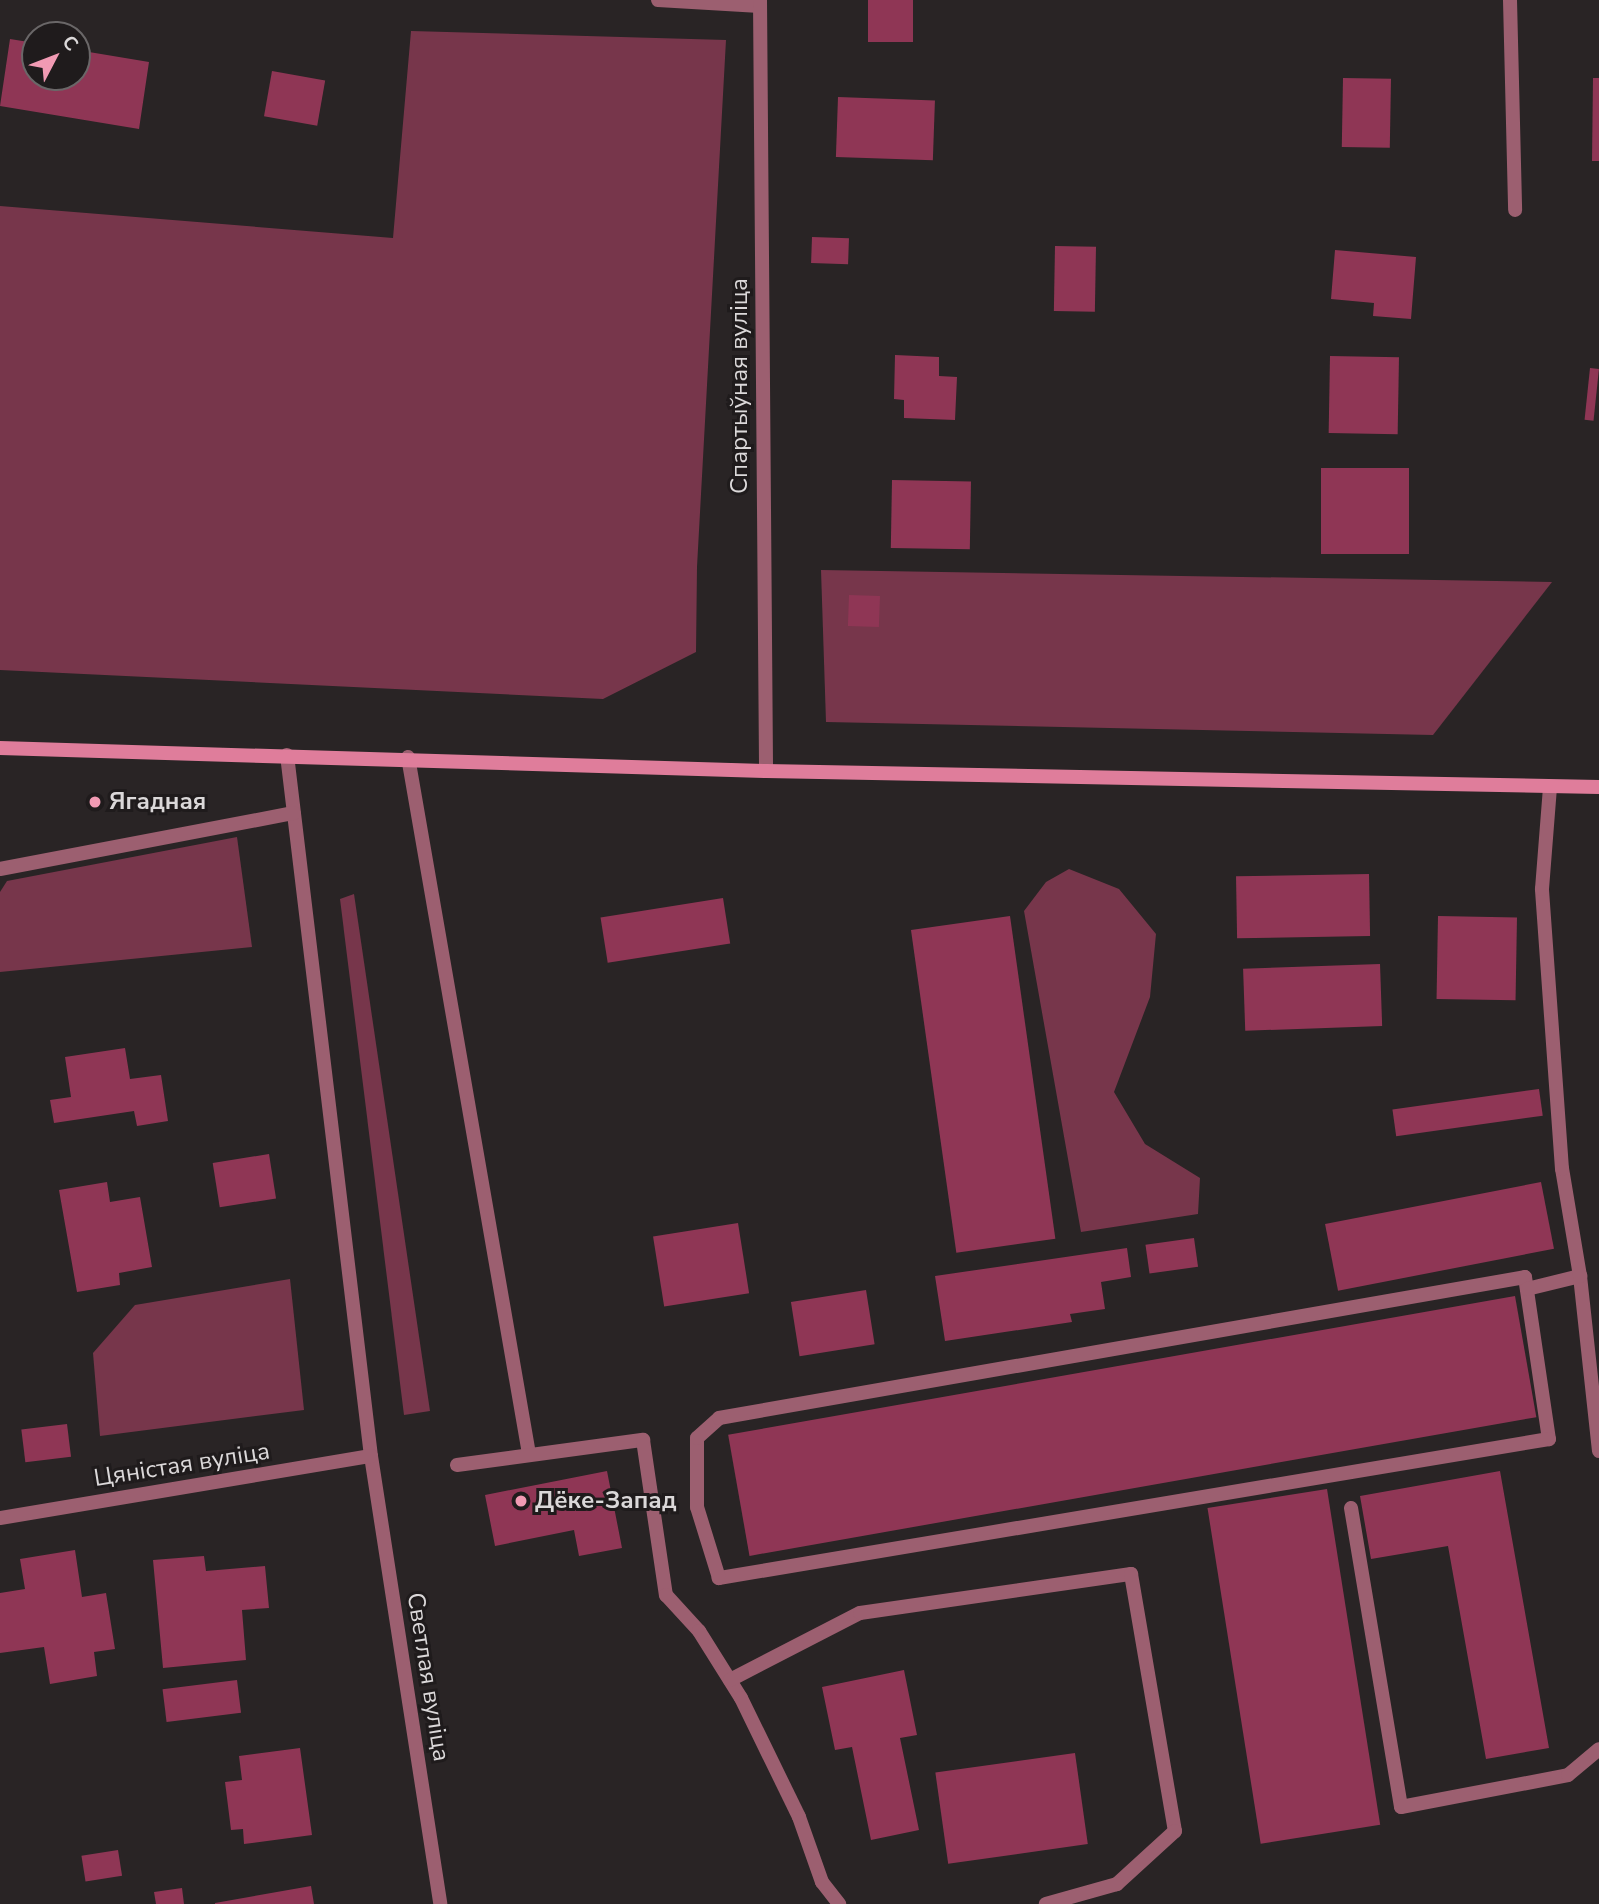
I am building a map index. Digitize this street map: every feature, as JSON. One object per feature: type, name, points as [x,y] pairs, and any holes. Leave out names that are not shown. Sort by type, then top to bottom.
[{"type":"main road","points":[[0,748],[408,757],[766,771],[1599,788]]},
{"type":"street","points":[[658,0],[760,3]]},
{"type":"street","points":[[1510,0],[1515,210]]},
{"type":"street","name":"Спартыўная вуліца","points":[[760,3],[766,771]]},
{"type":"street","name":"Светлая вуліца","points":[[287,755],[371,1456],[440,1904]]},
{"type":"street","points":[[408,757],[529,1454]]},
{"type":"street","points":[[1550,787],[1542,889],[1562,1170],[1580,1276],[1599,1451]]},
{"type":"street","points":[[0,869],[294,813]]},
{"type":"street","points":[[1527,1289],[1580,1276]]},
{"type":"street","points":[[1525,1277],[1527,1289],[1549,1439],[719,1578],[697,1507],[697,1438],[719,1418],[1525,1277]]},
{"type":"street","points":[[457,1465],[643,1440],[666,1595],[699,1631],[730,1680],[800,1817],[822,1882],[839,1904]]},
{"type":"street","name":"Цяністая вуліца","points":[[0,1518],[371,1456]]},
{"type":"street","points":[[1351,1507],[1401,1807],[1568,1774],[1599,1749]]},
{"type":"street","points":[[730,1680],[860,1613],[1131,1574],[1175,1831],[1117,1884],[1046,1904]]},
{"type":"shaded area","points":[[411,31],[726,40],[697,567],[696,652],[603,699],[0,670],[0,206],[393,238]]},
{"type":"shaded area","points":[[821,570],[1552,582],[1433,735],[826,722]]},
{"type":"shaded area","points":[[237,837],[252,947],[0,972],[0,892],[7,881]]},
{"type":"shaded area","points":[[1069,869],[1119,889],[1156,934],[1150,997],[1114,1092],[1145,1144],[1200,1178],[1198,1214],[1081,1232],[1024,911],[1046,882]]},
{"type":"shaded area","points":[[354,894],[430,1411],[404,1415],[340,899]]},
{"type":"shaded area","points":[[290,1279],[304,1410],[100,1436],[93,1353],[135,1305]]},
{"type":"building","points":[[868,0],[913,0],[913,42],[868,42]]},
{"type":"building","points":[[10,39],[21,41],[21,91],[91,91],[91,52],[149,62],[139,129],[0,106]]},
{"type":"building","points":[[272,71],[325,80],[317,126],[264,116]]},
{"type":"building","points":[[1343,78],[1391,79],[1390,148],[1342,147]]},
{"type":"building","points":[[1593,78],[1599,78],[1599,161],[1592,161]]},
{"type":"building","points":[[838,97],[935,100],[933,160],[836,157]]},
{"type":"building","points":[[812,237],[849,238],[848,264],[811,263]]},
{"type":"building","points":[[1055,246],[1096,247],[1095,312],[1054,311]]},
{"type":"building","points":[[1335,250],[1416,257],[1411,319],[1373,316],[1374,303],[1331,299]]},
{"type":"building","points":[[895,355],[939,357],[939,376],[957,377],[955,420],[904,418],[904,400],[894,399]]},
{"type":"building","points":[[1330,356],[1399,357],[1398,434],[1329,433]]},
{"type":"building","points":[[1590,368],[1599,369],[1594,421],[1585,420]]},
{"type":"building","points":[[1321,468],[1409,468],[1409,554],[1321,554]]},
{"type":"building","points":[[892,480],[971,481],[970,549],[891,548]]},
{"type":"building","points":[[849,595],[880,596],[879,627],[848,626]]},
{"type":"building","points":[[1369,874],[1370,936],[1237,938],[1236,876]]},
{"type":"building","points":[[723,898],[730,943],[608,963],[601,917]]},
{"type":"building","points":[[1010,916],[1055,1239],[956,1253],[911,930]]},
{"type":"building","points":[[1438,916],[1517,917],[1516,1000],[1437,999]]},
{"type":"building","points":[[1380,964],[1382,1026],[1245,1031],[1243,969]]},
{"type":"building","points":[[125,1048],[130,1079],[161,1075],[168,1121],[137,1126],[134,1111],[54,1123],[50,1100],[71,1097],[65,1057]]},
{"type":"building","points":[[1539,1089],[1543,1116],[1396,1136],[1392,1110]]},
{"type":"building","points":[[269,1154],[276,1198],[220,1207],[213,1163]]},
{"type":"building","points":[[107,1182],[110,1202],[140,1197],[152,1267],[119,1273],[120,1285],[77,1292],[59,1190]]},
{"type":"building","points":[[1541,1182],[1554,1249],[1338,1291],[1325,1224]]},
{"type":"building","points":[[738,1223],[749,1293],[664,1307],[653,1236]]},
{"type":"building","points":[[1194,1238],[1198,1267],[1150,1274],[1145,1245]]},
{"type":"building","points":[[1127,1248],[1131,1277],[1101,1282],[1105,1309],[1070,1314],[1072,1322],[945,1341],[935,1276]]},
{"type":"building","points":[[866,1290],[875,1344],[800,1356],[791,1302]]},
{"type":"building","points":[[1515,1296],[1536,1417],[749,1556],[728,1435]]},
{"type":"building","points":[[67,1424],[71,1457],[25,1462],[21,1430]]},
{"type":"building","points":[[607,1471],[622,1548],[579,1556],[574,1530],[495,1546],[485,1495]]},
{"type":"building","points":[[1500,1471],[1549,1748],[1486,1759],[1448,1546],[1371,1559],[1360,1496]]},
{"type":"building","points":[[1327,1489],[1380,1825],[1261,1844],[1207,1508]]},
{"type":"building","points":[[75,1550],[82,1597],[106,1593],[115,1649],[94,1652],[97,1676],[50,1684],[44,1647],[0,1653],[0,1593],[25,1589],[20,1559]]},
{"type":"building","points":[[204,1556],[206,1571],[265,1566],[269,1608],[242,1610],[246,1660],[163,1668],[153,1560]]},
{"type":"building","points":[[904,1670],[917,1735],[900,1738],[919,1830],[871,1840],[852,1747],[835,1750],[822,1687]]},
{"type":"building","points":[[237,1680],[241,1713],[167,1722],[163,1689]]},
{"type":"building","points":[[300,1748],[312,1835],[244,1844],[243,1829],[231,1830],[225,1782],[242,1780],[239,1756]]},
{"type":"building","points":[[1075,1753],[1088,1844],[948,1864],[935,1773]]},
{"type":"building","points":[[118,1850],[122,1876],[86,1881],[81,1856]]},
{"type":"building","points":[[311,1886],[314,1904],[215,1904],[215,1903]]},
{"type":"building","points":[[182,1888],[184,1904],[156,1904],[154,1892]]},
{"type":"place","name":"Ягадная","points":[[95,802]]},
{"type":"place","name":"Дёке-Запад","points":[[521,1501]]}]
